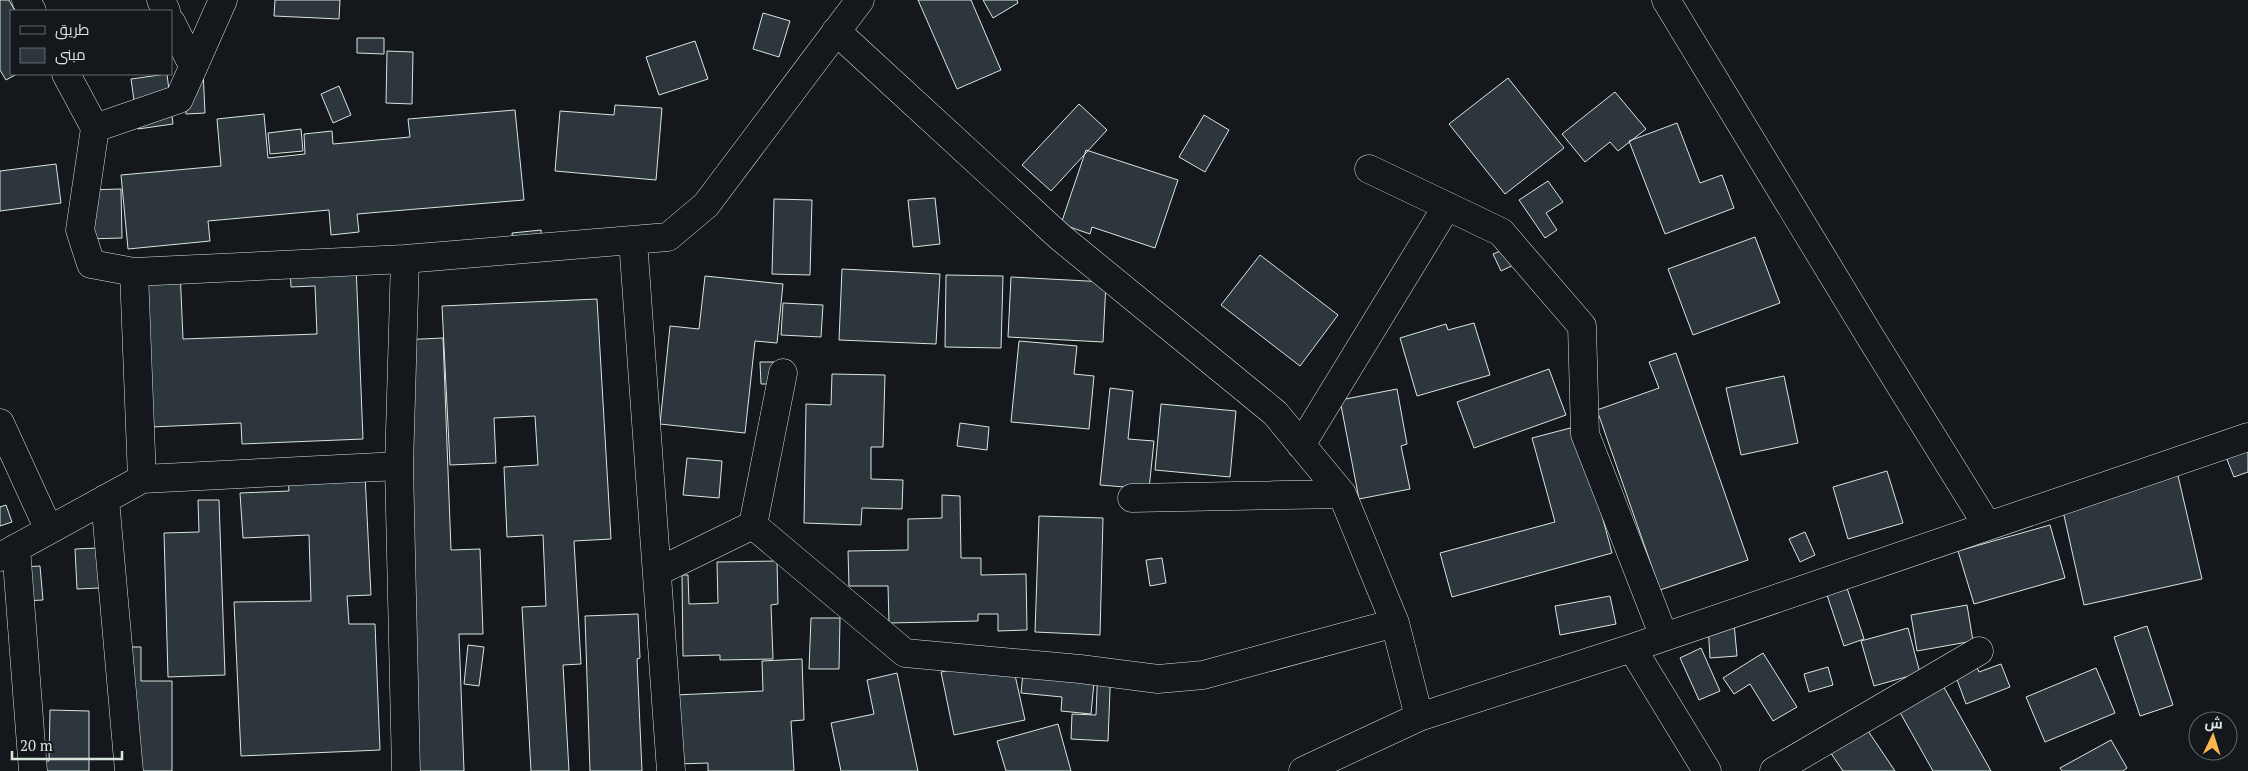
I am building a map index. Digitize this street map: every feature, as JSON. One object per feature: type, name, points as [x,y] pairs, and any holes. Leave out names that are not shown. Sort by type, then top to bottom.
[{"type":"street","points":[[95,128],[179,98],[223,0]]},
{"type":"street","points":[[67,75],[95,128],[80,230],[91,264],[134,272],[404,259],[668,237],[706,205],[860,0]]},
{"type":"street","points":[[1666,0],[1987,525]]},
{"type":"street","points":[[172,24],[193,66]]},
{"type":"street","points":[[836,31],[1060,237],[1275,413],[1342,494],[1395,623],[1419,717]]},
{"type":"street","points":[[1369,169],[1501,232],[1582,326],[1585,434],[1664,637]]},
{"type":"street","points":[[1301,445],[1447,206]]},
{"type":"street","points":[[632,240],[671,771]]},
{"type":"street","points":[[404,259],[400,466],[406,771]]},
{"type":"street","points":[[134,272],[142,479]]},
{"type":"street","points":[[753,525],[783,373]]},
{"type":"street","points":[[0,423],[49,530]]},
{"type":"street","points":[[1303,771],[1419,717],[1632,648],[2248,437]]},
{"type":"street","points":[[33,771],[8,553],[142,479],[400,466]]},
{"type":"street","points":[[1132,498],[1342,494]]},
{"type":"street","points":[[105,500],[129,771]]},
{"type":"street","points":[[657,572],[753,525]]},
{"type":"street","points":[[753,525],[905,653],[1080,669],[1158,679],[1202,676],[1395,623]]},
{"type":"street","points":[[1632,648],[1707,771]]},
{"type":"street","points":[[1774,771],[1979,651]]},
{"type":"building","points":[[0,0],[9,0],[14,10],[10,10],[10,75],[15,75],[6,80],[0,70]]},
{"type":"building","points":[[275,0],[340,0],[339,19],[274,16]]},
{"type":"building","points":[[918,0],[971,0],[1001,70],[957,89]]},
{"type":"building","points":[[983,0],[1017,0],[1018,3],[993,18]]},
{"type":"building","points":[[763,13],[790,21],[779,57],[753,49]]},
{"type":"building","points":[[357,38],[384,38],[384,54],[357,53]]},
{"type":"building","points":[[695,41],[708,79],[659,95],[646,57]]},
{"type":"building","points":[[387,51],[413,52],[412,104],[386,103]]},
{"type":"building","points":[[184,70],[203,70],[205,113],[186,114]]},
{"type":"building","points":[[167,75],[173,124],[138,129],[131,79]]},
{"type":"building","points":[[1508,78],[1564,148],[1505,194],[1449,124]]},
{"type":"building","points":[[339,86],[351,115],[333,123],[321,94]]},
{"type":"building","points":[[1615,92],[1646,129],[1618,151],[1610,142],[1585,162],[1562,134]]},
{"type":"building","points":[[1079,104],[1107,130],[1051,191],[1022,165]]},
{"type":"building","points":[[615,105],[662,108],[656,180],[555,171],[560,111],[614,115]]},
{"type":"building","points":[[515,110],[524,200],[357,214],[359,232],[331,235],[329,210],[208,221],[210,241],[128,249],[121,175],[221,166],[217,119],[264,114],[268,158],[305,154],[304,134],[332,131],[333,144],[410,137],[408,119]]},
{"type":"building","points":[[1204,115],[1229,130],[1205,172],[1179,157]]},
{"type":"building","points":[[1677,123],[1700,183],[1722,175],[1734,208],[1665,234],[1629,141]]},
{"type":"building","points":[[301,129],[303,151],[270,154],[268,133]]},
{"type":"building","points":[[1086,150],[1178,180],[1155,248],[1092,227],[1090,234],[1061,224]]},
{"type":"building","points":[[56,164],[61,203],[0,211],[0,171]]},
{"type":"building","points":[[1548,181],[1563,202],[1546,213],[1557,230],[1545,238],[1519,200]]},
{"type":"building","points":[[121,189],[122,238],[85,239],[84,190]]},
{"type":"building","points":[[935,198],[940,244],[913,247],[908,200]]},
{"type":"building","points":[[774,199],[812,200],[810,275],[772,274]]},
{"type":"building","points":[[541,230],[543,250],[514,252],[512,233]]},
{"type":"building","points":[[1755,237],[1780,303],[1693,335],[1668,269]]},
{"type":"building","points":[[1513,246],[1520,262],[1501,271],[1493,254]]},
{"type":"building","points":[[1260,255],[1338,315],[1300,366],[1221,305]]},
{"type":"building","points":[[356,265],[363,439],[242,444],[241,423],[151,427],[145,271],[180,269],[183,339],[317,334],[315,286],[291,287],[290,268]]},
{"type":"building","points":[[842,269],[940,274],[936,344],[839,340]]},
{"type":"building","points":[[946,275],[1003,276],[1001,348],[945,347]]},
{"type":"building","points":[[705,276],[783,284],[777,343],[755,341],[745,433],[660,424],[670,326],[699,329]]},
{"type":"building","points":[[1011,277],[1106,282],[1103,342],[1008,337]]},
{"type":"building","points":[[597,299],[611,539],[574,541],[581,664],[563,665],[569,771],[531,771],[522,607],[546,606],[543,535],[507,537],[504,467],[538,465],[535,416],[494,418],[496,463],[450,465],[442,306]]},
{"type":"building","points":[[783,303],[823,305],[821,337],[781,335]]},
{"type":"building","points":[[1474,323],[1490,375],[1417,396],[1400,338],[1446,324],[1448,330]]},
{"type":"building","points":[[443,338],[451,550],[480,549],[483,634],[459,634],[464,771],[418,771],[400,340]]},
{"type":"building","points":[[1019,341],[1077,346],[1074,374],[1094,376],[1089,429],[1011,422]]},
{"type":"building","points":[[1676,353],[1748,560],[1660,590],[1597,410],[1659,388],[1649,362]]},
{"type":"building","points":[[760,362],[780,362],[780,384],[761,384]]},
{"type":"building","points":[[1549,369],[1566,415],[1474,448],[1457,402]]},
{"type":"building","points":[[832,374],[885,375],[883,447],[871,447],[871,479],[903,480],[902,509],[862,508],[861,525],[804,523],[806,404],[831,405]]},
{"type":"building","points":[[1784,376],[1798,443],[1741,455],[1726,388]]},
{"type":"building","points":[[1110,388],[1133,391],[1128,439],[1154,441],[1149,489],[1100,485]]},
{"type":"building","points":[[1397,389],[1407,444],[1401,446],[1410,489],[1359,499],[1340,400]]},
{"type":"building","points":[[1161,404],[1236,411],[1230,477],[1155,470]]},
{"type":"building","points":[[960,423],[989,427],[987,450],[957,446]]},
{"type":"building","points":[[1578,426],[1612,553],[1452,597],[1440,553],[1555,522],[1532,438]]},
{"type":"building","points":[[2248,442],[2248,472],[2234,477],[2224,452]]},
{"type":"building","points":[[687,458],[722,461],[719,498],[683,495]]},
{"type":"building","points":[[2176,467],[2202,579],[2084,605],[2059,493]]},
{"type":"building","points":[[1887,471],[1903,523],[1848,539],[1833,487]]},
{"type":"building","points":[[365,475],[371,595],[347,596],[349,624],[375,624],[380,750],[241,756],[234,602],[311,601],[309,535],[243,538],[240,493],[289,491],[288,479]]},
{"type":"building","points":[[942,495],[960,496],[961,558],[981,558],[981,575],[1026,574],[1027,630],[998,631],[998,614],[978,614],[978,621],[889,623],[888,586],[849,586],[848,551],[908,550],[908,519],[942,518]]},
{"type":"building","points":[[198,500],[219,500],[225,675],[168,677],[164,533],[199,532]]},
{"type":"building","points":[[6,505],[12,522],[0,526],[0,507]]},
{"type":"building","points":[[1039,516],[1103,518],[1100,635],[1035,632]]},
{"type":"building","points":[[2050,525],[2065,578],[1974,604],[1958,551]]},
{"type":"building","points":[[1805,532],[1815,555],[1800,562],[1789,539]]},
{"type":"building","points":[[98,548],[100,588],[77,589],[75,549]]},
{"type":"building","points":[[1162,558],[1166,583],[1150,586],[1146,560]]},
{"type":"building","points":[[777,561],[778,604],[771,605],[773,659],[720,660],[720,655],[683,656],[682,575],[688,575],[689,604],[718,603],[717,562]]},
{"type":"building","points":[[40,566],[43,600],[24,601],[21,567]]},
{"type":"building","points":[[1847,588],[1864,639],[1844,646],[1827,595]]},
{"type":"building","points":[[1610,596],[1616,624],[1560,635],[1555,606]]},
{"type":"building","points":[[1967,605],[1973,641],[1917,651],[1911,615]]},
{"type":"building","points":[[638,614],[640,658],[637,659],[642,771],[590,771],[585,616]]},
{"type":"building","points":[[811,618],[840,618],[839,669],[809,669]]},
{"type":"building","points":[[1734,623],[1737,656],[1710,658],[1708,624]]},
{"type":"building","points":[[2147,626],[2173,705],[2140,716],[2114,637]]},
{"type":"building","points":[[1908,628],[1920,673],[1874,686],[1861,641]]},
{"type":"building","points":[[468,645],[484,647],[479,686],[464,684]]},
{"type":"building","points":[[119,647],[141,647],[141,681],[172,681],[172,771],[120,771]]},
{"type":"building","points":[[1701,648],[1720,691],[1699,700],[1680,658]]},
{"type":"building","points":[[1025,653],[1096,661],[1091,714],[1061,711],[1062,697],[1021,693]]},
{"type":"building","points":[[1763,653],[1797,707],[1773,721],[1750,684],[1734,694],[1723,678]]},
{"type":"building","points":[[1011,657],[1025,720],[954,735],[941,672]]},
{"type":"building","points":[[1973,658],[1979,672],[2001,664],[2010,687],[1966,704],[1952,666]]},
{"type":"building","points":[[802,659],[804,720],[791,721],[794,771],[708,771],[708,763],[678,764],[675,695],[763,691],[762,661]]},
{"type":"building","points":[[1098,664],[1111,664],[1108,741],[1071,739],[1072,714],[1096,715]]},
{"type":"building","points":[[1828,667],[1833,685],[1809,692],[1804,674]]},
{"type":"building","points":[[2096,668],[2115,713],[2045,742],[2026,697]]},
{"type":"building","points":[[897,673],[918,771],[841,771],[831,723],[874,714],[867,680]]},
{"type":"building","points":[[1937,675],[1991,771],[1933,771],[1893,700]]},
{"type":"building","points":[[50,710],[89,711],[89,771],[45,771],[45,761],[49,761]]},
{"type":"building","points":[[1860,719],[1895,771],[1843,771],[1824,743]]},
{"type":"building","points":[[1058,724],[1071,771],[1006,771],[997,741]]},
{"type":"building","points":[[2111,740],[2127,768],[2123,771],[2062,771],[2060,768]]}]
